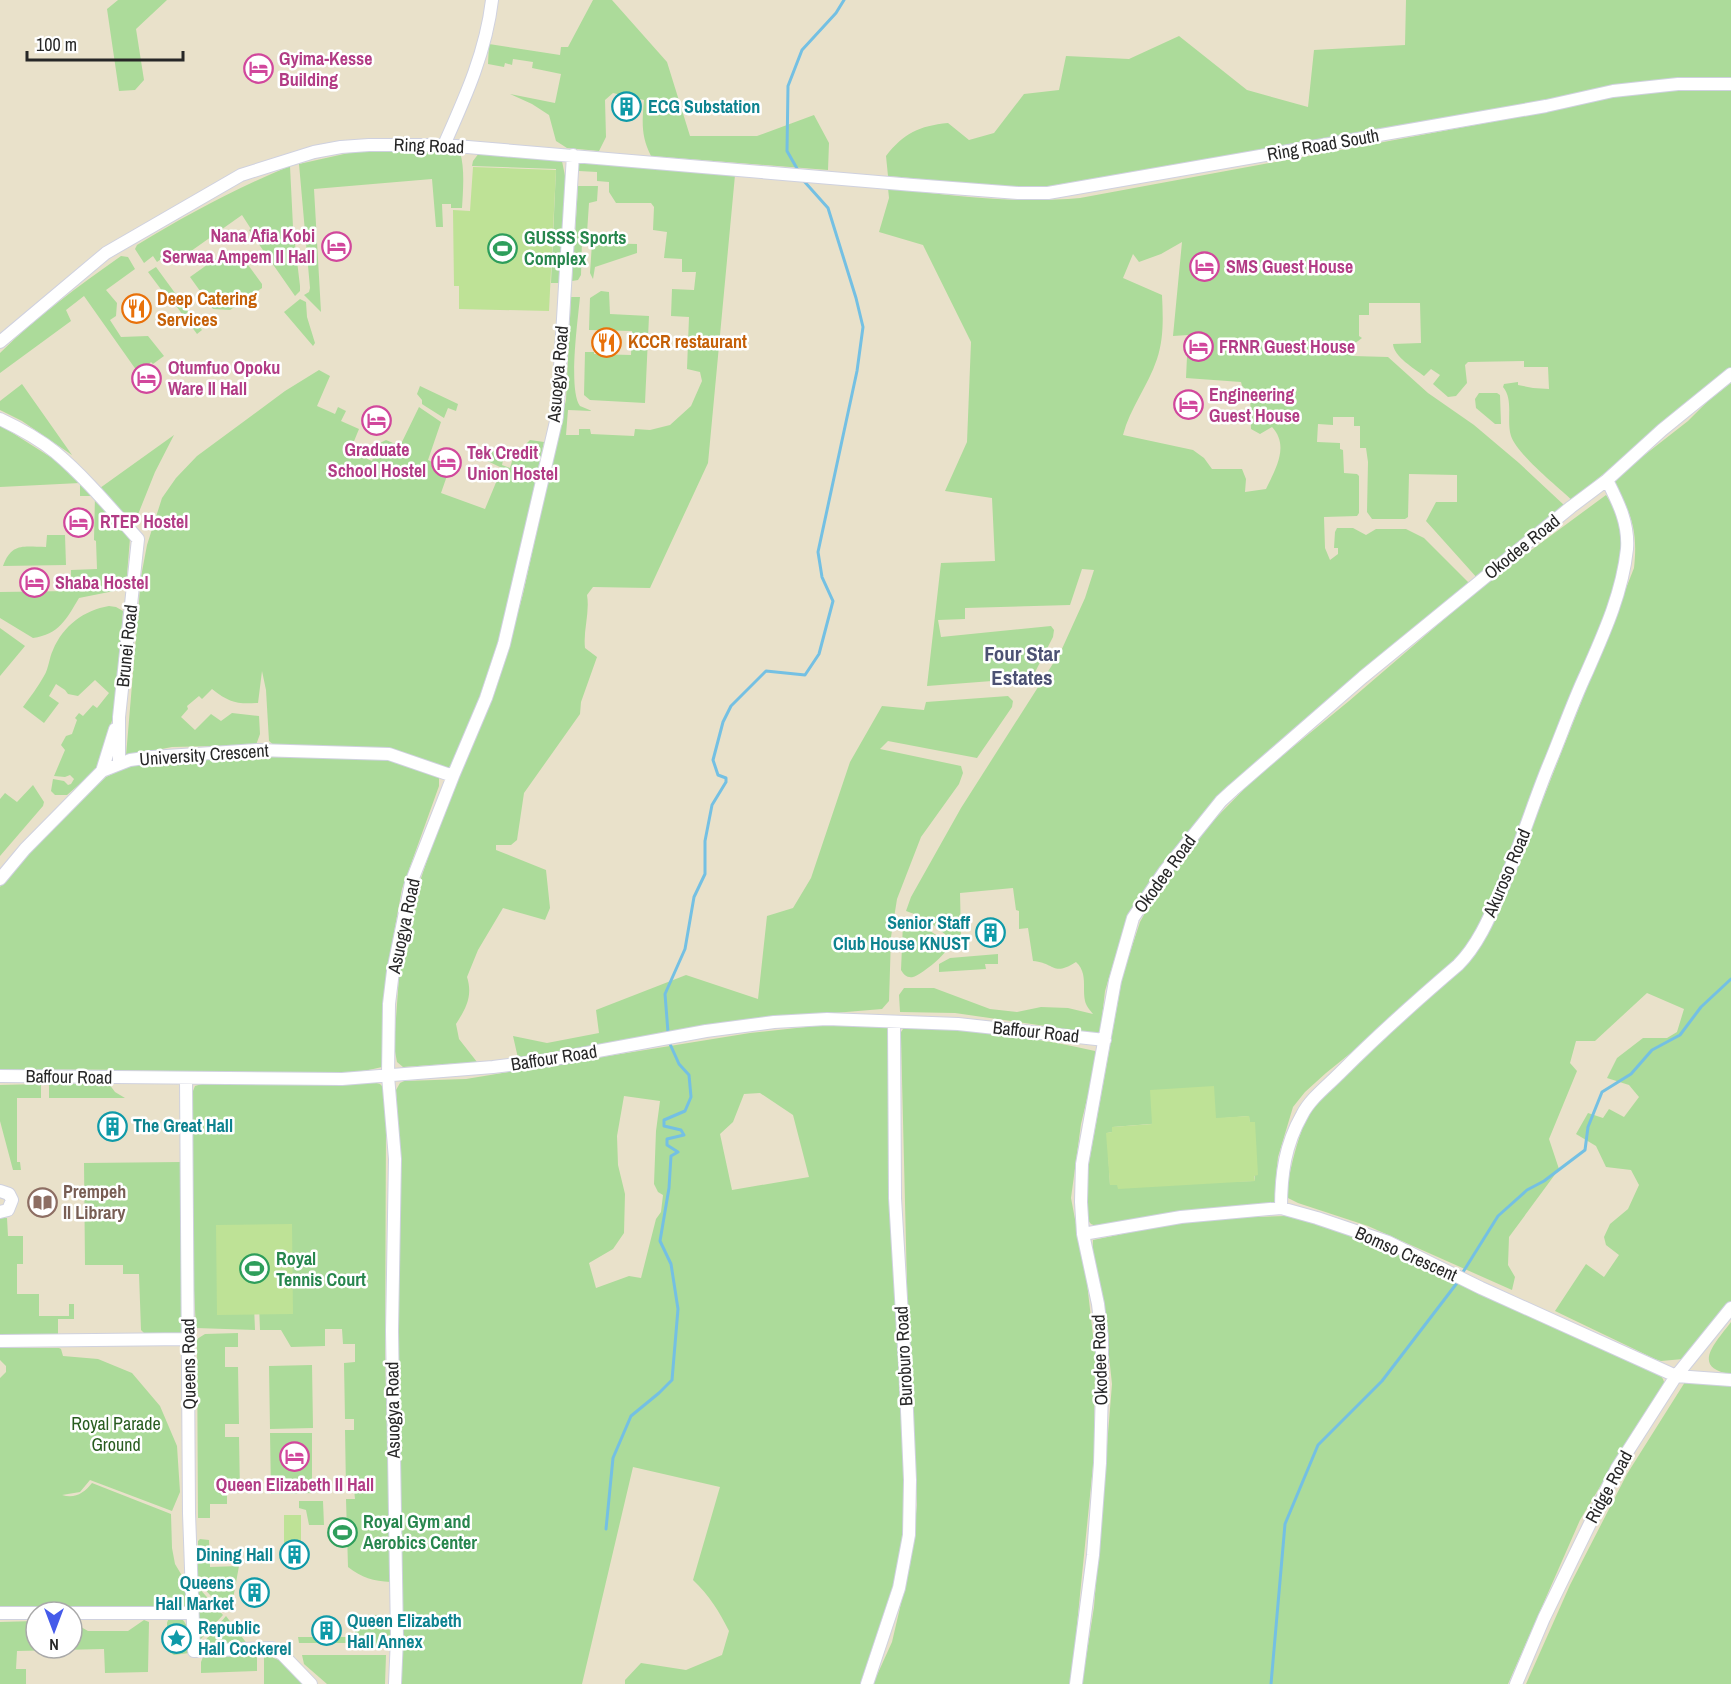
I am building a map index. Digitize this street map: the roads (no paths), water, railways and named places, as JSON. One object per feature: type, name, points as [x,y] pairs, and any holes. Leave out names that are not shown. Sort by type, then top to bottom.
[{"type":"street","points":[[444,145],[472,83],[490,20],[492,0]]},
{"type":"street","name":"Ring Road South","points":[[913,185],[1048,193],[1546,106],[1613,91],[1678,84],[1731,84]]},
{"type":"street","name":"Ring Road","points":[[0,342],[106,253],[241,175],[341,147],[444,145],[913,185]]},
{"type":"street","name":"Asuogya Road","points":[[394,1684],[397,1638],[392,1331],[395,1159],[388,1076],[389,1004],[393,971],[411,883],[486,698],[504,644],[557,417],[573,155]]},
{"type":"street","name":"Okodee Road","points":[[1076,1684],[1093,1555],[1100,1464],[1102,1388],[1101,1326],[1083,1234],[1082,1164],[1114,981],[1133,918],[1164,872],[1221,801],[1402,644],[1607,480],[1662,430],[1731,374]]},
{"type":"street","name":"Brunei Road","points":[[0,419],[21,429],[55,452],[138,539],[119,717],[119,763]]},
{"type":"street","name":"Akuroso Road","points":[[1281,1208],[1281,1174],[1302,1114],[1344,1069],[1468,955],[1489,918],[1518,851],[1585,674],[1610,620],[1623,573],[1627,546],[1625,519],[1607,480]]},
{"type":"street","name":"Brunei Road","points":[[102,771],[119,717]]},
{"type":"street","name":"University Crescent","points":[[0,879],[25,849],[102,771],[119,763],[152,756],[258,750],[389,754],[453,776]]},
{"type":"street","name":"Baffour Road","points":[[0,1076],[342,1079],[388,1076],[549,1060],[706,1031],[828,1018],[958,1024],[1105,1040]]},
{"type":"street","name":"Buroburo Road","points":[[867,1684],[899,1588],[909,1535],[910,1480],[895,1198],[894,1022]]},
{"type":"street","name":"Queens Road","points":[[186,1078],[194,1651],[272,1648],[282,1653],[311,1684]]},
{"type":"street","points":[[0,1191],[9,1194],[12,1204],[8,1210],[0,1212]]},
{"type":"street","name":"Bomso Crescent","points":[[1083,1234],[1181,1217],[1281,1208],[1389,1242],[1480,1288],[1676,1376]]},
{"type":"street","name":"Ridge Road","points":[[1516,1684],[1544,1618],[1617,1468],[1676,1376],[1731,1308]]},
{"type":"street","points":[[0,1341],[188,1339]]},
{"type":"street","points":[[1676,1376],[1731,1380]]},
{"type":"street","points":[[84,1613],[192,1612]]},
{"type":"street","points":[[0,1613],[24,1613]]},
{"type":"waterway","points":[[799,172],[787,151],[788,86],[802,50],[836,13],[844,0]]},
{"type":"waterway","points":[[668,1032],[665,994],[685,949],[694,897],[705,874],[705,841],[712,805],[726,782],[726,778],[718,775],[713,760],[723,722],[731,706],[766,671],[805,675],[819,654],[833,601],[822,577],[818,552],[857,371],[863,327],[828,208],[803,180]]},
{"type":"waterway","points":[[1463,1272],[1498,1216],[1527,1190],[1544,1181],[1585,1150],[1588,1127],[1602,1092],[1631,1074],[1652,1050],[1680,1035],[1701,1007],[1731,979]]},
{"type":"waterway","points":[[606,1529],[613,1458],[631,1416],[672,1380],[678,1309],[671,1264],[660,1241],[669,1188],[671,1156],[678,1152],[667,1145],[667,1139],[684,1135],[681,1130],[664,1126],[664,1120],[685,1111],[691,1097],[689,1075],[679,1064],[670,1044]]},
{"type":"waterway","points":[[1271,1684],[1285,1524],[1318,1445],[1382,1381],[1457,1283]]},
{"type":"place","name":"Gyima-Kesse Building","points":[[258,69]]},
{"type":"place","name":"ECG Substation","points":[[627,107]]},
{"type":"place","name":"Nana Afia Kobi Serwaa Ampem II Hall","points":[[336,246]]},
{"type":"place","name":"GUSSS Sports Complex","points":[[503,248]]},
{"type":"place","name":"SMS Guest House","points":[[1205,267]]},
{"type":"place","name":"Deep Catering Services","points":[[136,309]]},
{"type":"place","name":"KCCR restaurant","points":[[607,342]]},
{"type":"place","name":"FRNR Guest House","points":[[1198,347]]},
{"type":"place","name":"Otumfuo Opoku Ware II Hall","points":[[147,378]]},
{"type":"place","name":"Engineering Guest House","points":[[1188,405]]},
{"type":"place","name":"Graduate School Hostel","points":[[377,421]]},
{"type":"place","name":"Tek Credit Union Hostel","points":[[446,463]]},
{"type":"place","name":"RTEP Hostel","points":[[79,522]]},
{"type":"place","name":"Shaba Hostel","points":[[34,583]]},
{"type":"place","name":"Senior Staff Club House KNUST","points":[[991,933]]},
{"type":"place","name":"The Great Hall","points":[[112,1126]]},
{"type":"place","name":"Prempeh II Library","points":[[42,1202]]},
{"type":"place","name":"Royal Tennis Court","points":[[255,1269]]},
{"type":"place","name":"Queen Elizabeth II Hall","points":[[295,1456]]},
{"type":"place","name":"Royal Gym and Aerobics Center","points":[[342,1532]]},
{"type":"place","name":"Dining Hall","points":[[294,1555]]},
{"type":"place","name":"Queens Hall Market","points":[[255,1593]]},
{"type":"place","name":"Queen Elizabeth Hall Annex","points":[[326,1631]]},
{"type":"place","name":"Republic Hall Cockerel","points":[[177,1638]]},
{"type":"district","name":"Four Star Estates","points":[[1022,666]]},
{"type":"park label","name":"Royal Parade Ground","points":[[116,1434]]}]
